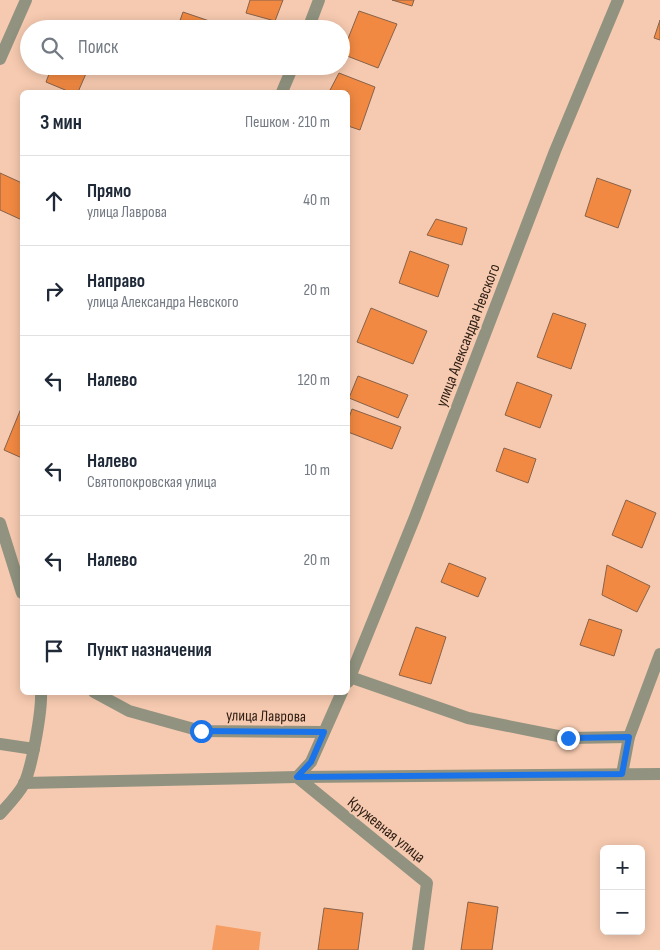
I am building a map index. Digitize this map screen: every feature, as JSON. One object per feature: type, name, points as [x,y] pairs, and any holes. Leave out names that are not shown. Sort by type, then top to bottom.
[{"type":"street","points":[[0,58],[26,0]]},
{"type":"street","points":[[311,20],[319,0]]},
{"type":"street","name":"улица Александра Невского","points":[[350,677],[415,518],[555,151],[618,0]]},
{"type":"street","points":[[283,90],[289,75]]},
{"type":"street","points":[[0,523],[20,587]]},
{"type":"street","points":[[622,774],[629,737],[660,654]]},
{"type":"street","points":[[350,679],[477,720],[568,738],[629,737]]},
{"type":"street","points":[[0,814],[24,784],[34,749],[41,695]]},
{"type":"street","name":"улица Лаврова","points":[[100,695],[130,711],[201,731],[324,732]]},
{"type":"street","points":[[297,777],[311,762],[341,695]]},
{"type":"street","points":[[0,744],[34,749]]},
{"type":"street","points":[[24,784],[297,777],[660,774]]},
{"type":"street","name":"Кружевная улица","points":[[297,777],[428,883],[418,950]]},
{"type":"shaded area","points":[[216,925],[261,932],[259,950],[212,950]]},
{"type":"building","points":[[250,0],[283,0],[275,20],[246,13]]},
{"type":"building","points":[[392,0],[414,0],[412,6]]},
{"type":"building","points":[[359,11],[397,24],[378,68],[350,57],[350,34]]},
{"type":"building","points":[[183,12],[206,20],[180,20]]},
{"type":"building","points":[[660,20],[660,40],[654,38]]},
{"type":"building","points":[[49,75],[85,75],[79,90],[65,90],[46,82]]},
{"type":"building","points":[[338,75],[344,75],[375,87],[360,130],[350,127],[350,90],[330,90]]},
{"type":"building","points":[[0,173],[20,182],[20,219],[0,210]]},
{"type":"building","points":[[597,178],[631,190],[618,228],[585,216]]},
{"type":"building","points":[[436,219],[467,228],[462,245],[427,235]]},
{"type":"building","points":[[410,251],[449,265],[438,297],[399,283]]},
{"type":"building","points":[[371,308],[427,331],[413,364],[357,342]]},
{"type":"building","points":[[553,313],[586,324],[571,369],[537,357]]},
{"type":"building","points":[[358,376],[408,395],[398,418],[350,398]]},
{"type":"building","points":[[517,382],[552,395],[540,428],[505,415]]},
{"type":"building","points":[[352,409],[401,427],[392,449],[350,433]]},
{"type":"building","points":[[20,411],[20,457],[4,450]]},
{"type":"building","points":[[504,448],[536,459],[528,483],[496,471]]},
{"type":"building","points":[[626,500],[656,513],[642,548],[612,535]]},
{"type":"building","points":[[449,563],[486,578],[478,597],[441,582]]},
{"type":"building","points":[[607,565],[650,586],[637,612],[602,595]]},
{"type":"building","points":[[589,619],[622,630],[614,656],[580,645]]},
{"type":"building","points":[[416,627],[446,637],[431,684],[399,675]]},
{"type":"building","points":[[468,902],[498,907],[492,950],[461,950]]},
{"type":"building","points":[[324,908],[363,913],[358,950],[318,950]]},
{"type":"route","points":[[201,731],[324,732],[311,762],[297,777],[622,774],[629,737],[568,738]]}]
